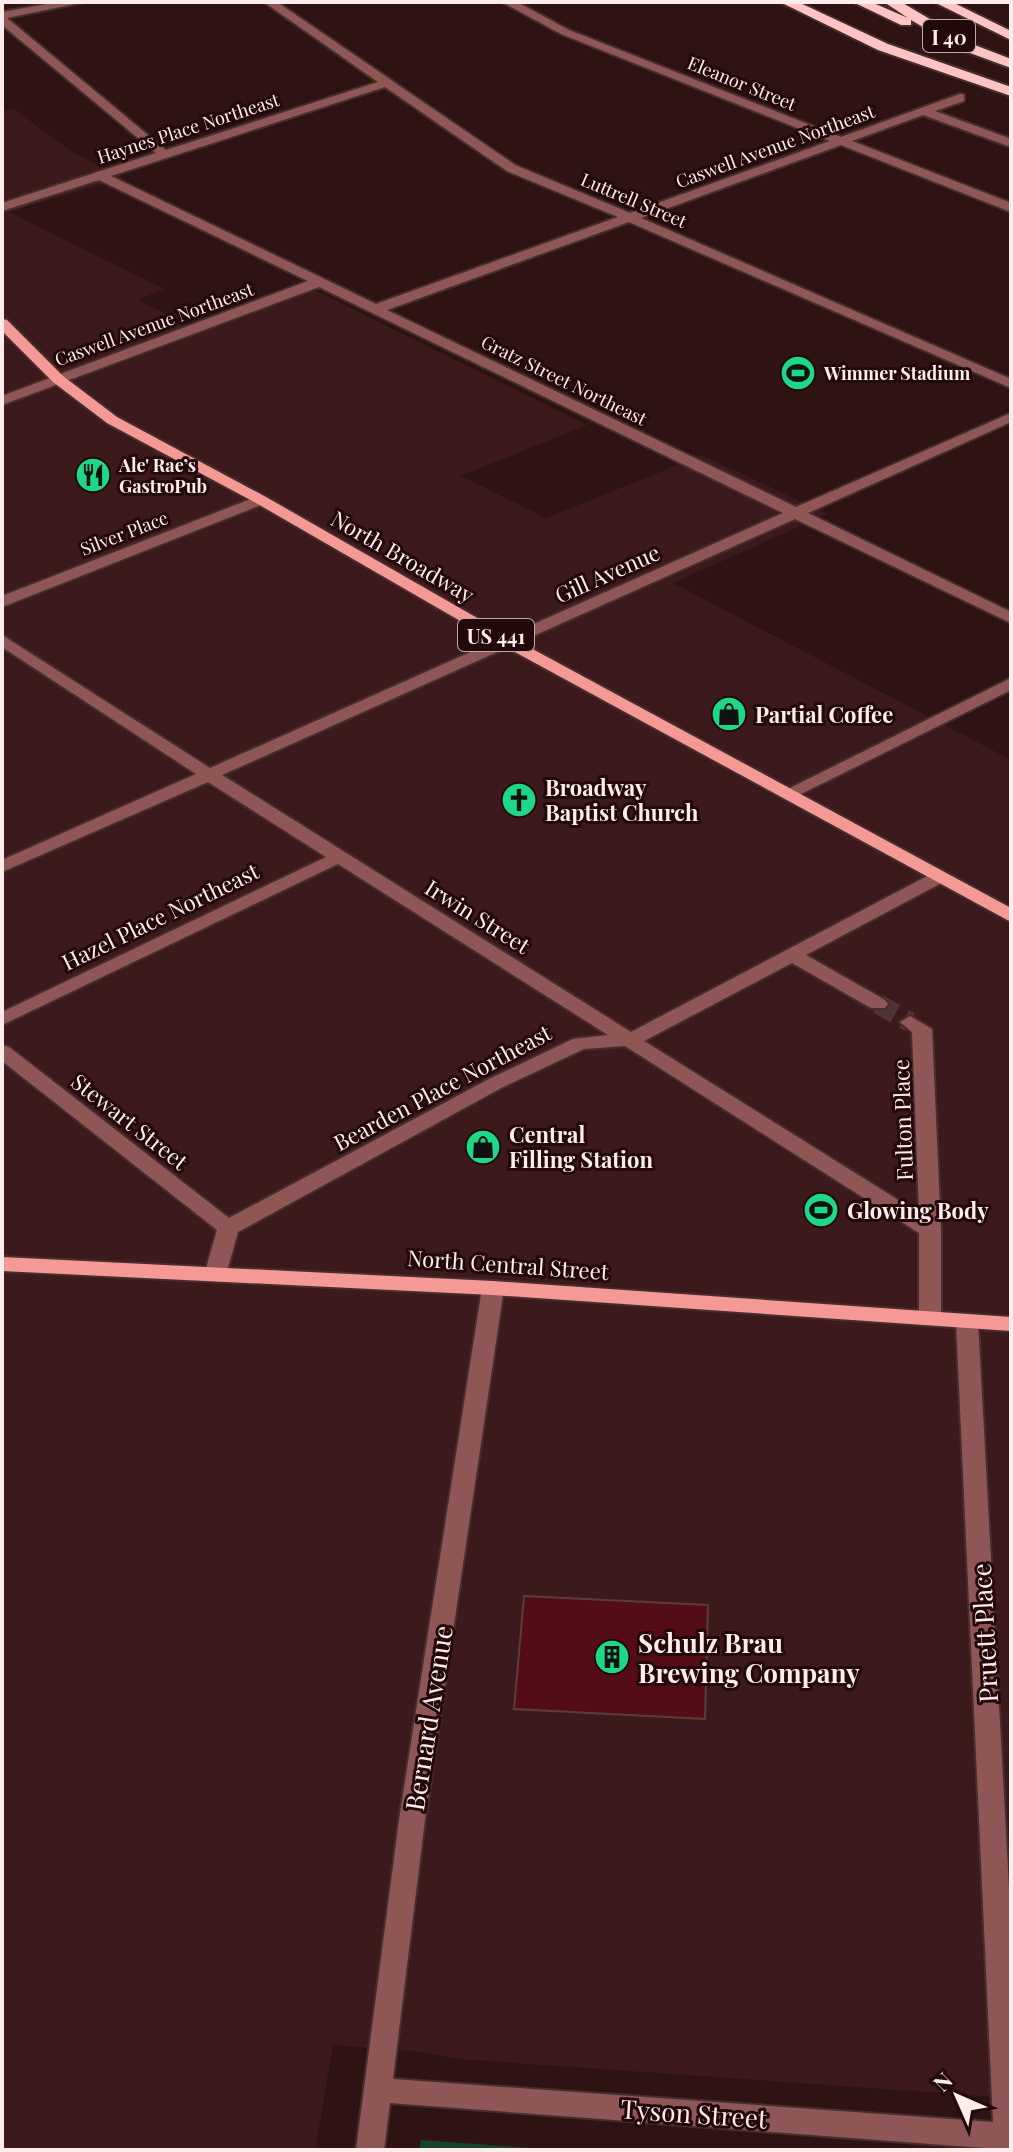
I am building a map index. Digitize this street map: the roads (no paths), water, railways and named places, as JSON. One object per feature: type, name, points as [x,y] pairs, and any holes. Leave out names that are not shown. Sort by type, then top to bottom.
[{"type":"highway","points":[[787,2],[835,28],[1011,92]]},
{"type":"highway","points":[[860,2],[967,47]]},
{"type":"highway","name":"I 40","points":[[891,2],[967,47],[1011,64]]},
{"type":"highway","name":"I 40","points":[[941,2],[1011,36]]},
{"type":"main road","name":"North Broadway","points":[[2,323],[58,379],[112,420],[261,500],[508,642],[1011,916]]},
{"type":"main road","name":"North Central Street","points":[[2,1264],[493,1288],[1011,1324]]},
{"type":"street","points":[[2,17],[78,2]]},
{"type":"street","name":"Luttrell Street","points":[[270,2],[511,168],[1011,384]]},
{"type":"street","name":"Eleanor Street","points":[[508,2],[565,32],[1011,208]]},
{"type":"street","points":[[2,17],[164,154]]},
{"type":"street","name":"Haynes Place Northeast","points":[[2,207],[385,83]]},
{"type":"street","name":"Caswell Avenue Northeast","points":[[376,309],[960,98]]},
{"type":"street","points":[[923,111],[1011,143]]},
{"type":"street","name":"Gratz Street Northeast","points":[[100,175],[1011,618]]},
{"type":"street","name":"Caswell Avenue Northeast","points":[[2,401],[319,282]]},
{"type":"street","name":"Gill Avenue","points":[[2,867],[1011,417]]},
{"type":"street","name":"Silver Place","points":[[2,602],[261,500]]},
{"type":"street","name":"Irwin Street","points":[[2,640],[209,775],[930,1230]]},
{"type":"street","points":[[789,793],[1011,683]]},
{"type":"street","name":"Hazel Place Northeast","points":[[2,1019],[339,857]]},
{"type":"street","name":"Bearden Place Northeast","points":[[228,1228],[496,1083],[580,1043],[631,1040],[939,877]]},
{"type":"street","points":[[792,955],[878,1004]]},
{"type":"street","name":"Fulton Place","points":[[910,1022],[922,1029],[930,1230],[930,1320]]},
{"type":"street","name":"Stewart Street","points":[[2,1051],[228,1228]]},
{"type":"street","points":[[215,1275],[228,1228]]},
{"type":"street","name":"Bernard Avenue","points":[[370,2150],[412,1820],[493,1288]]},
{"type":"street","name":"Pruett Place","points":[[967,1322],[1009,2140]]},
{"type":"street","name":"Tyson Street","points":[[378,2090],[1009,2140]]},
{"type":"tunnel","points":[[878,1004],[910,1022]]},
{"type":"place","name":"Wimmer Stadium","points":[[798,373]]},
{"type":"place","name":"Ale' Rae’s GastroPub","points":[[93,475]]},
{"type":"place","name":"Partial Coffee","points":[[729,714]]},
{"type":"place","name":"Broadway Baptist Church","points":[[519,800]]},
{"type":"place","name":"Central Filling Station","points":[[483,1147]]},
{"type":"place","name":"Glowing Body","points":[[821,1210]]},
{"type":"place","name":"Schulz Brau Brewing Company","points":[[612,1657]]}]
